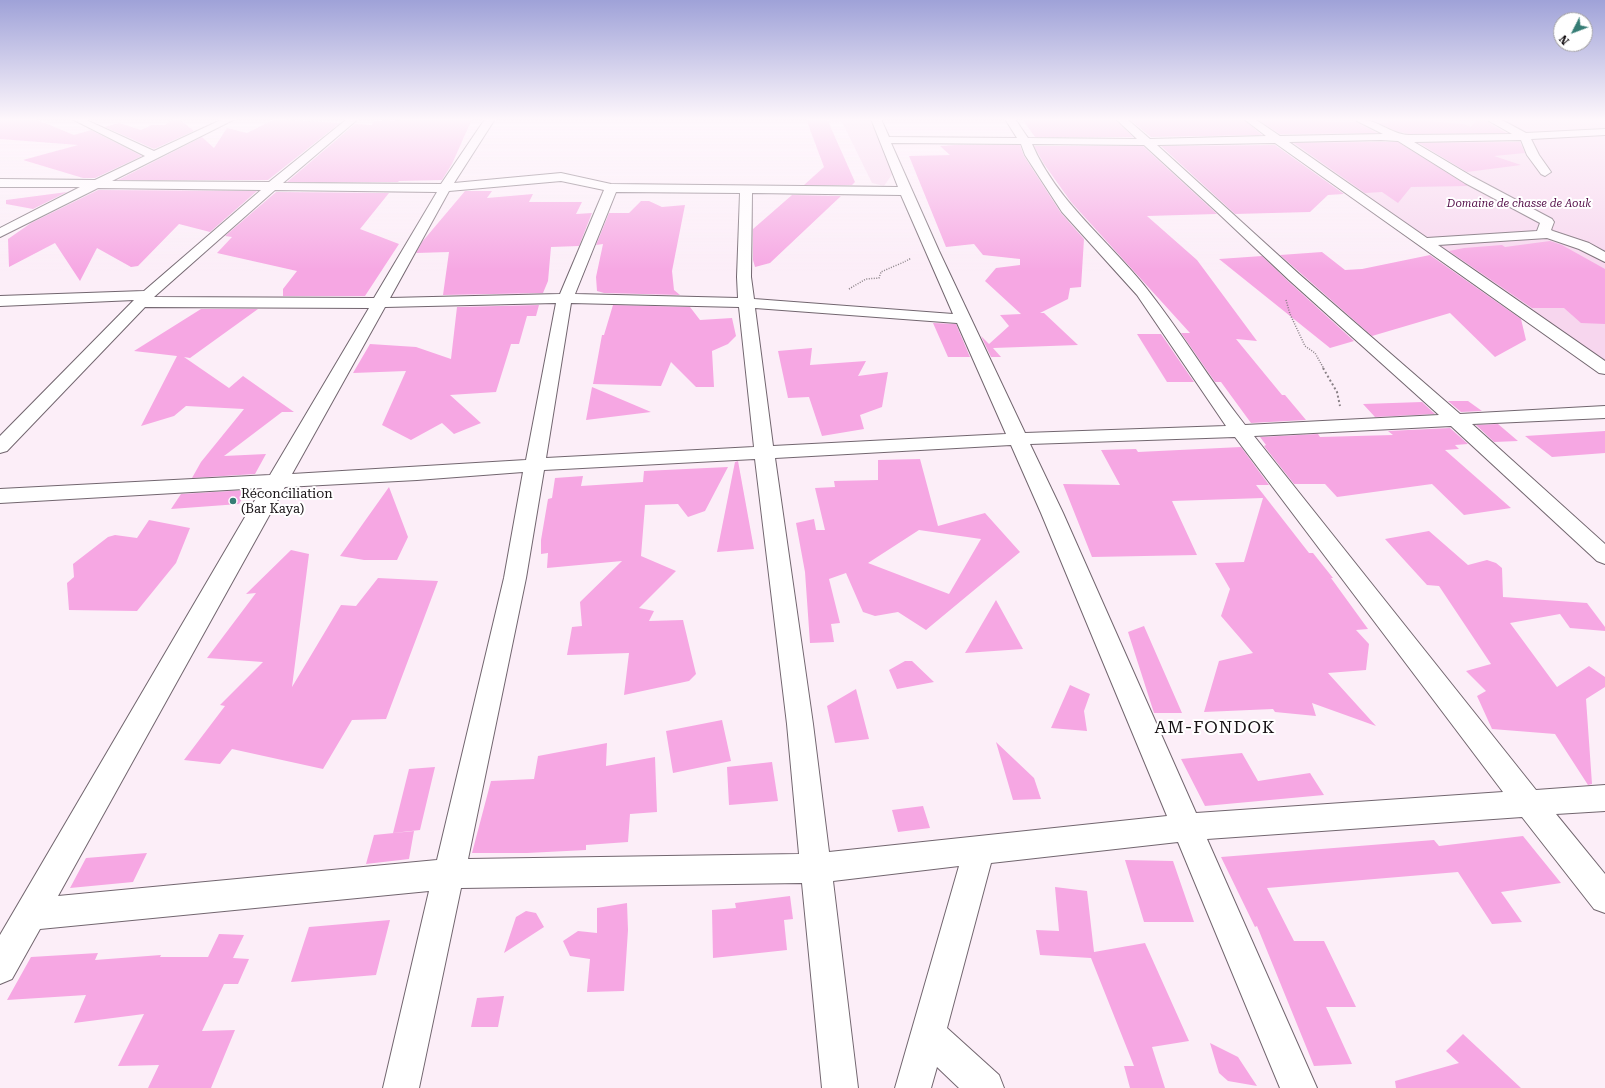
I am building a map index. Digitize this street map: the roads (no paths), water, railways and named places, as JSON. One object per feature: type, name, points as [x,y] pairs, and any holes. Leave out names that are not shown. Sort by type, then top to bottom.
[{"type":"street","points":[[0,232],[126,170]]},
{"type":"street","points":[[0,448],[145,299],[291,170]]},
{"type":"street","points":[[0,967],[458,170]]},
{"type":"street","points":[[897,170],[963,319],[1056,520],[1299,1088]]},
{"type":"street","points":[[1041,170],[1067,209],[1142,292],[1240,431],[1528,802],[1605,898]]},
{"type":"street","points":[[1178,170],[1222,209],[1294,277],[1456,420],[1605,556]]},
{"type":"street","points":[[1321,170],[1605,369]]},
{"type":"street","points":[[1452,170],[1547,222],[1544,231],[1548,234]]},
{"type":"street","points":[[0,183],[446,188],[561,177],[611,188],[746,191],[906,191]]},
{"type":"street","points":[[401,1088],[514,578],[562,307],[611,188]]},
{"type":"street","points":[[746,191],[744,277],[750,350],[800,724],[840,1088]]},
{"type":"street","points":[[1424,242],[1548,234],[1584,246],[1605,258]]},
{"type":"street","points":[[0,301],[145,299],[380,303],[566,298],[746,303],[963,319]]},
{"type":"street","points":[[0,496],[278,482],[764,452],[1018,439],[1240,431],[1605,412]]},
{"type":"street","points":[[31,914],[448,874],[816,868],[1187,827],[1528,802],[1605,798]]},
{"type":"street","points":[[914,1088],[979,850]]},
{"type":"street","points":[[928,1034],[986,1088]]},
{"type":"place","name":"Réconciliation (Bar Kaya)","points":[[233,501]]},
{"type":"district","name":"AM-FONDOK","points":[[1215,728]]},
{"type":"park label","name":"Domaine de chasse de Aouk","points":[[1519,204]]}]
